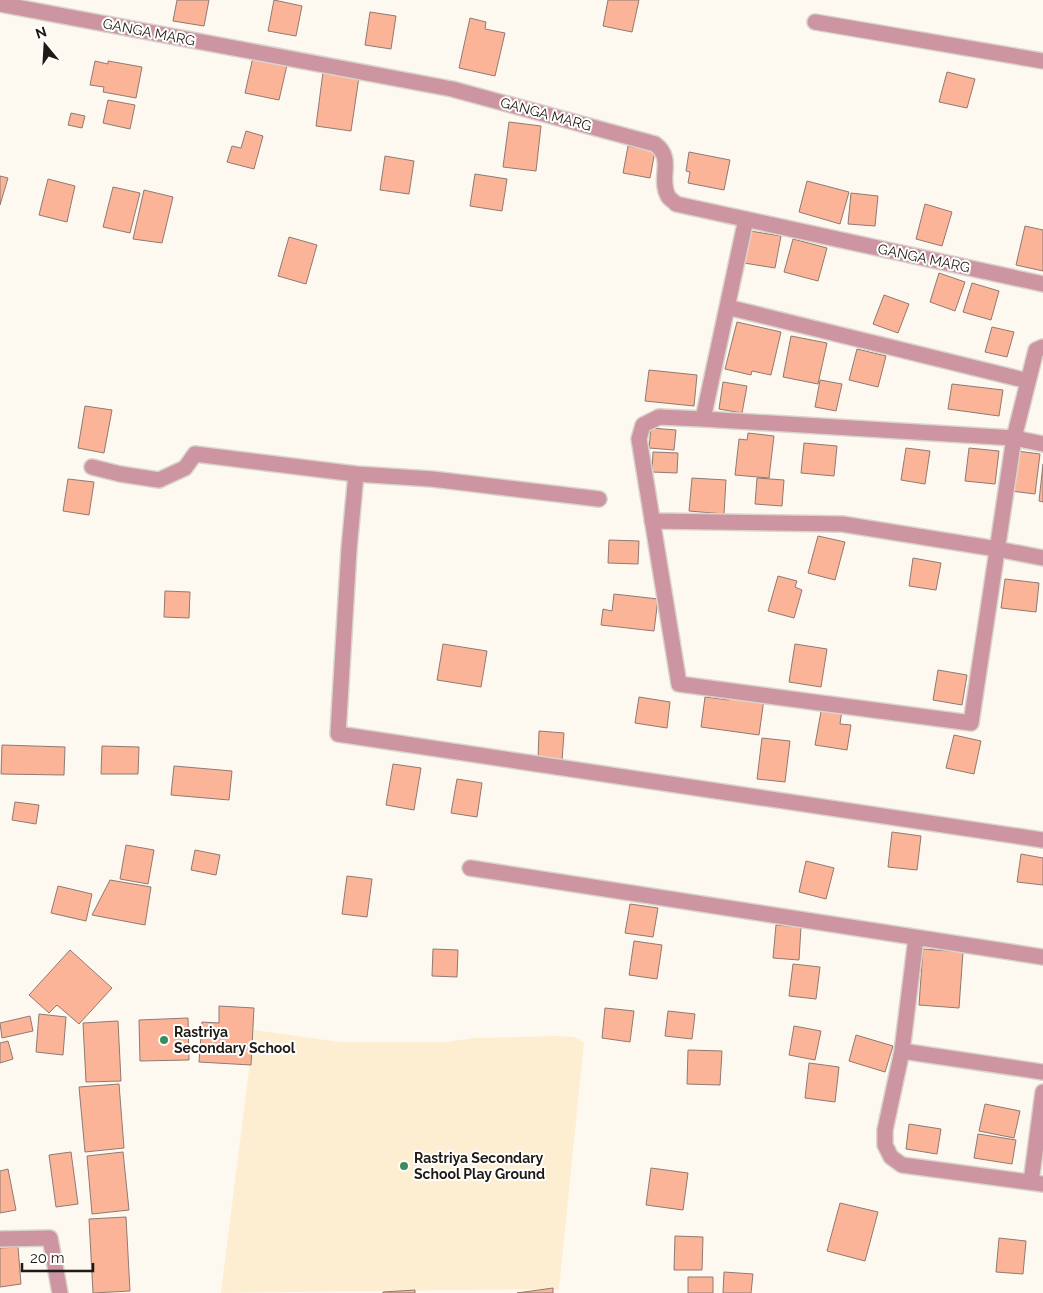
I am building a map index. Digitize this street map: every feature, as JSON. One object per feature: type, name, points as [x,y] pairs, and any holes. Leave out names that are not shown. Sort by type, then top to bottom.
[{"type":"street","name":"GANGA MARG","points":[[0,4],[452,89],[655,144],[662,149],[665,156],[668,196],[676,204],[1043,284]]},
{"type":"street","points":[[815,22],[1043,61]]},
{"type":"street","points":[[703,419],[746,219]]},
{"type":"street","points":[[727,307],[1028,381]]},
{"type":"street","points":[[1043,347],[1036,350],[1014,438],[971,723],[678,684],[639,439],[643,424],[659,417],[703,419],[1014,438],[1043,444]]},
{"type":"street","points":[[92,466],[120,474],[159,480],[185,468],[195,454],[356,474],[432,479],[599,499]]},
{"type":"street","points":[[356,474],[349,549],[338,734],[1043,840]]},
{"type":"street","points":[[652,521],[842,524],[997,548],[1043,558]]},
{"type":"street","points":[[470,868],[1043,957]]},
{"type":"street","points":[[916,938],[902,1051],[885,1130],[885,1145],[890,1157],[902,1165],[1037,1183],[1043,1092]]},
{"type":"street","points":[[902,1051],[1043,1072]]},
{"type":"street","points":[[0,1239],[50,1238],[60,1293]]},
{"type":"shaded area","name":"Rastriya Secondary School Play Ground","points":[[254,1030],[340,1042],[447,1042],[475,1038],[558,1036],[574,1037],[584,1042],[559,1289],[221,1293]]},
{"type":"building","points":[[177,0],[209,0],[204,26],[173,21]]},
{"type":"building","points":[[274,0],[302,6],[296,36],[268,31]]},
{"type":"building","points":[[608,0],[639,0],[632,32],[603,26]]},
{"type":"building","points":[[370,12],[396,16],[391,49],[365,45]]},
{"type":"building","points":[[470,18],[486,22],[485,29],[505,33],[495,76],[459,68]]},
{"type":"building","points":[[253,57],[287,65],[279,100],[245,93]]},
{"type":"building","points":[[95,61],[108,64],[108,61],[142,67],[136,98],[103,92],[104,87],[90,85]]},
{"type":"building","points":[[323,72],[359,77],[351,131],[316,126]]},
{"type":"building","points":[[947,72],[975,79],[967,108],[939,102]]},
{"type":"building","points":[[108,100],[135,105],[130,129],[103,123]]},
{"type":"building","points":[[71,113],[85,116],[82,128],[68,125]]},
{"type":"building","points":[[509,122],[541,126],[536,171],[503,167]]},
{"type":"building","points":[[246,131],[263,136],[254,169],[227,162],[232,146],[241,148]]},
{"type":"building","points":[[628,146],[655,151],[650,178],[623,173]]},
{"type":"building","points":[[689,152],[730,160],[724,190],[688,183],[690,172],[686,171]]},
{"type":"building","points":[[385,156],[414,161],[409,194],[380,190]]},
{"type":"building","points":[[475,174],[507,179],[502,211],[470,206]]},
{"type":"building","points":[[0,176],[8,178],[0,205]]},
{"type":"building","points":[[48,179],[75,186],[67,222],[39,215]]},
{"type":"building","points":[[807,181],[849,192],[840,224],[799,212]]},
{"type":"building","points":[[113,187],[140,193],[130,233],[103,227]]},
{"type":"building","points":[[144,190],[173,197],[162,243],[133,239]]},
{"type":"building","points":[[851,193],[878,196],[875,226],[848,224]]},
{"type":"building","points":[[925,204],[952,212],[942,246],[916,239]]},
{"type":"building","points":[[1025,226],[1043,230],[1043,271],[1016,265]]},
{"type":"building","points":[[750,231],[781,236],[775,268],[744,263]]},
{"type":"building","points":[[289,237],[317,245],[306,284],[278,276]]},
{"type":"building","points":[[793,239],[827,248],[818,281],[784,272]]},
{"type":"building","points":[[939,273],[965,282],[955,311],[930,302]]},
{"type":"building","points":[[972,283],[999,291],[991,320],[963,312]]},
{"type":"building","points":[[884,295],[909,304],[898,333],[873,324]]},
{"type":"building","points":[[737,322],[781,332],[771,375],[752,371],[751,375],[725,369]]},
{"type":"building","points":[[992,327],[1014,332],[1007,357],[985,352]]},
{"type":"building","points":[[791,336],[827,343],[818,384],[783,377]]},
{"type":"building","points":[[857,349],[886,356],[878,387],[849,380]]},
{"type":"building","points":[[649,370],[697,375],[694,406],[645,401]]},
{"type":"building","points":[[820,380],[842,384],[836,411],[815,407]]},
{"type":"building","points":[[723,382],[747,386],[742,413],[719,409]]},
{"type":"building","points":[[952,384],[1003,390],[999,416],[948,409]]},
{"type":"building","points":[[85,406],[112,410],[104,453],[78,448]]},
{"type":"building","points":[[651,428],[676,430],[674,450],[649,448]]},
{"type":"building","points":[[748,433],[774,436],[769,478],[735,475],[739,439],[747,440]]},
{"type":"building","points":[[804,443],[837,446],[834,476],[801,473]]},
{"type":"building","points":[[906,448],[930,451],[925,484],[901,480]]},
{"type":"building","points":[[969,448],[999,451],[995,484],[965,481]]},
{"type":"building","points":[[1017,451],[1040,454],[1035,494],[1011,491]]},
{"type":"building","points":[[653,452],[678,453],[677,473],[652,472]]},
{"type":"building","points":[[1043,464],[1043,502],[1039,501]]},
{"type":"building","points":[[692,478],[726,480],[724,514],[689,511]]},
{"type":"building","points":[[757,478],[784,480],[782,506],[755,504]]},
{"type":"building","points":[[68,479],[94,482],[89,515],[63,511]]},
{"type":"building","points":[[818,536],[845,542],[835,580],[808,573]]},
{"type":"building","points":[[609,540],[639,541],[638,564],[608,563]]},
{"type":"building","points":[[913,558],[941,563],[936,590],[909,586]]},
{"type":"building","points":[[778,576],[797,581],[795,587],[802,590],[794,618],[768,611]]},
{"type":"building","points":[[1005,579],[1039,583],[1036,612],[1001,608]]},
{"type":"building","points":[[165,591],[190,592],[189,618],[164,617]]},
{"type":"building","points":[[614,594],[658,599],[654,631],[601,625],[603,609],[612,611]]},
{"type":"building","points":[[443,644],[487,651],[481,687],[437,680]]},
{"type":"building","points":[[795,644],[827,649],[821,687],[789,682]]},
{"type":"building","points":[[938,670],[967,675],[962,705],[933,700]]},
{"type":"building","points":[[730,694],[764,699],[759,735],[701,727],[705,697],[729,700]]},
{"type":"building","points":[[639,697],[670,702],[667,728],[635,723]]},
{"type":"building","points":[[822,706],[842,710],[840,724],[851,725],[847,750],[815,745]]},
{"type":"building","points":[[539,731],[564,733],[562,761],[538,759]]},
{"type":"building","points":[[954,735],[981,741],[974,774],[946,768]]},
{"type":"building","points":[[762,738],[790,741],[785,782],[757,779]]},
{"type":"building","points":[[2,745],[65,747],[64,775],[1,774]]},
{"type":"building","points":[[102,746],[139,747],[138,774],[101,774]]},
{"type":"building","points":[[393,764],[421,768],[414,810],[386,805]]},
{"type":"building","points":[[174,766],[232,771],[229,800],[171,795]]},
{"type":"building","points":[[457,779],[482,783],[477,817],[451,813]]},
{"type":"building","points":[[15,802],[39,805],[36,824],[12,820]]},
{"type":"building","points":[[892,832],[921,836],[917,870],[888,867]]},
{"type":"building","points":[[126,845],[154,850],[148,884],[120,879]]},
{"type":"building","points":[[195,850],[220,855],[216,875],[191,870]]},
{"type":"building","points":[[1021,854],[1043,858],[1043,885],[1017,882]]},
{"type":"building","points":[[806,861],[834,868],[826,899],[799,892]]},
{"type":"building","points":[[347,876],[372,879],[367,917],[342,914]]},
{"type":"building","points":[[110,880],[151,887],[145,925],[92,915]]},
{"type":"building","points":[[58,886],[92,894],[86,921],[51,913]]},
{"type":"building","points":[[630,904],[658,908],[653,937],[625,933]]},
{"type":"building","points":[[776,925],[801,927],[799,960],[773,958]]},
{"type":"building","points":[[634,941],[662,945],[657,979],[629,975]]},
{"type":"building","points":[[433,949],[458,950],[457,977],[432,976]]},
{"type":"building","points":[[923,949],[963,952],[959,1008],[919,1005]]},
{"type":"building","points":[[70,950],[112,988],[79,1024],[57,1005],[49,1013],[29,995]]},
{"type":"building","points":[[793,964],[820,967],[816,999],[789,996]]},
{"type":"building","points":[[219,1006],[254,1008],[251,1065],[199,1062],[202,1022],[219,1023]]},
{"type":"building","points":[[605,1008],[634,1011],[630,1042],[602,1038]]},
{"type":"building","points":[[668,1011],[695,1014],[692,1039],[665,1036]]},
{"type":"building","points":[[39,1014],[66,1017],[63,1055],[36,1052]]},
{"type":"building","points":[[30,1016],[33,1031],[2,1038],[0,1023]]},
{"type":"building","name":"Rastriya Secondary School","points":[[188,1018],[189,1060],[140,1061],[139,1020]]},
{"type":"building","points":[[118,1021],[121,1081],[86,1082],[83,1023]]},
{"type":"building","points":[[794,1026],[821,1031],[815,1060],[789,1055]]},
{"type":"building","points":[[856,1035],[893,1046],[885,1072],[849,1061]]},
{"type":"building","points":[[8,1041],[13,1059],[0,1063],[0,1043]]},
{"type":"building","points":[[688,1050],[722,1051],[720,1085],[687,1084]]},
{"type":"building","points":[[809,1063],[839,1067],[835,1102],[805,1098]]},
{"type":"building","points":[[119,1084],[124,1148],[85,1152],[79,1087]]},
{"type":"building","points":[[985,1104],[1020,1111],[1014,1138],[979,1131]]},
{"type":"building","points":[[909,1124],[941,1129],[937,1154],[906,1149]]},
{"type":"building","points":[[978,1134],[1016,1140],[1012,1164],[974,1158]]},
{"type":"building","points":[[71,1152],[78,1204],[56,1207],[49,1155]]},
{"type":"building","points":[[123,1152],[129,1210],[92,1214],[87,1156]]},
{"type":"building","points":[[651,1168],[688,1173],[683,1210],[646,1205]]},
{"type":"building","points":[[8,1169],[16,1210],[0,1213],[0,1171]]},
{"type":"building","points":[[840,1203],[878,1212],[865,1261],[827,1251]]},
{"type":"building","points":[[126,1217],[130,1291],[93,1293],[89,1219]]},
{"type":"building","points":[[675,1236],[703,1237],[702,1270],[674,1270]]},
{"type":"building","points":[[999,1238],[1026,1241],[1023,1274],[996,1272]]},
{"type":"building","points":[[18,1247],[21,1284],[0,1287],[0,1248]]},
{"type":"building","points":[[724,1272],[753,1274],[751,1293],[723,1293]]},
{"type":"building","points":[[688,1277],[713,1277],[713,1293],[688,1293]]},
{"type":"building","points":[[553,1288],[553,1293],[517,1293]]},
{"type":"building","points":[[415,1290],[415,1293],[383,1293],[383,1292]]},
{"type":"place","name":"Rastriya Secondary School","points":[[164,1040]]},
{"type":"place","name":"Rastriya Secondary School Play Ground","points":[[404,1166]]}]
